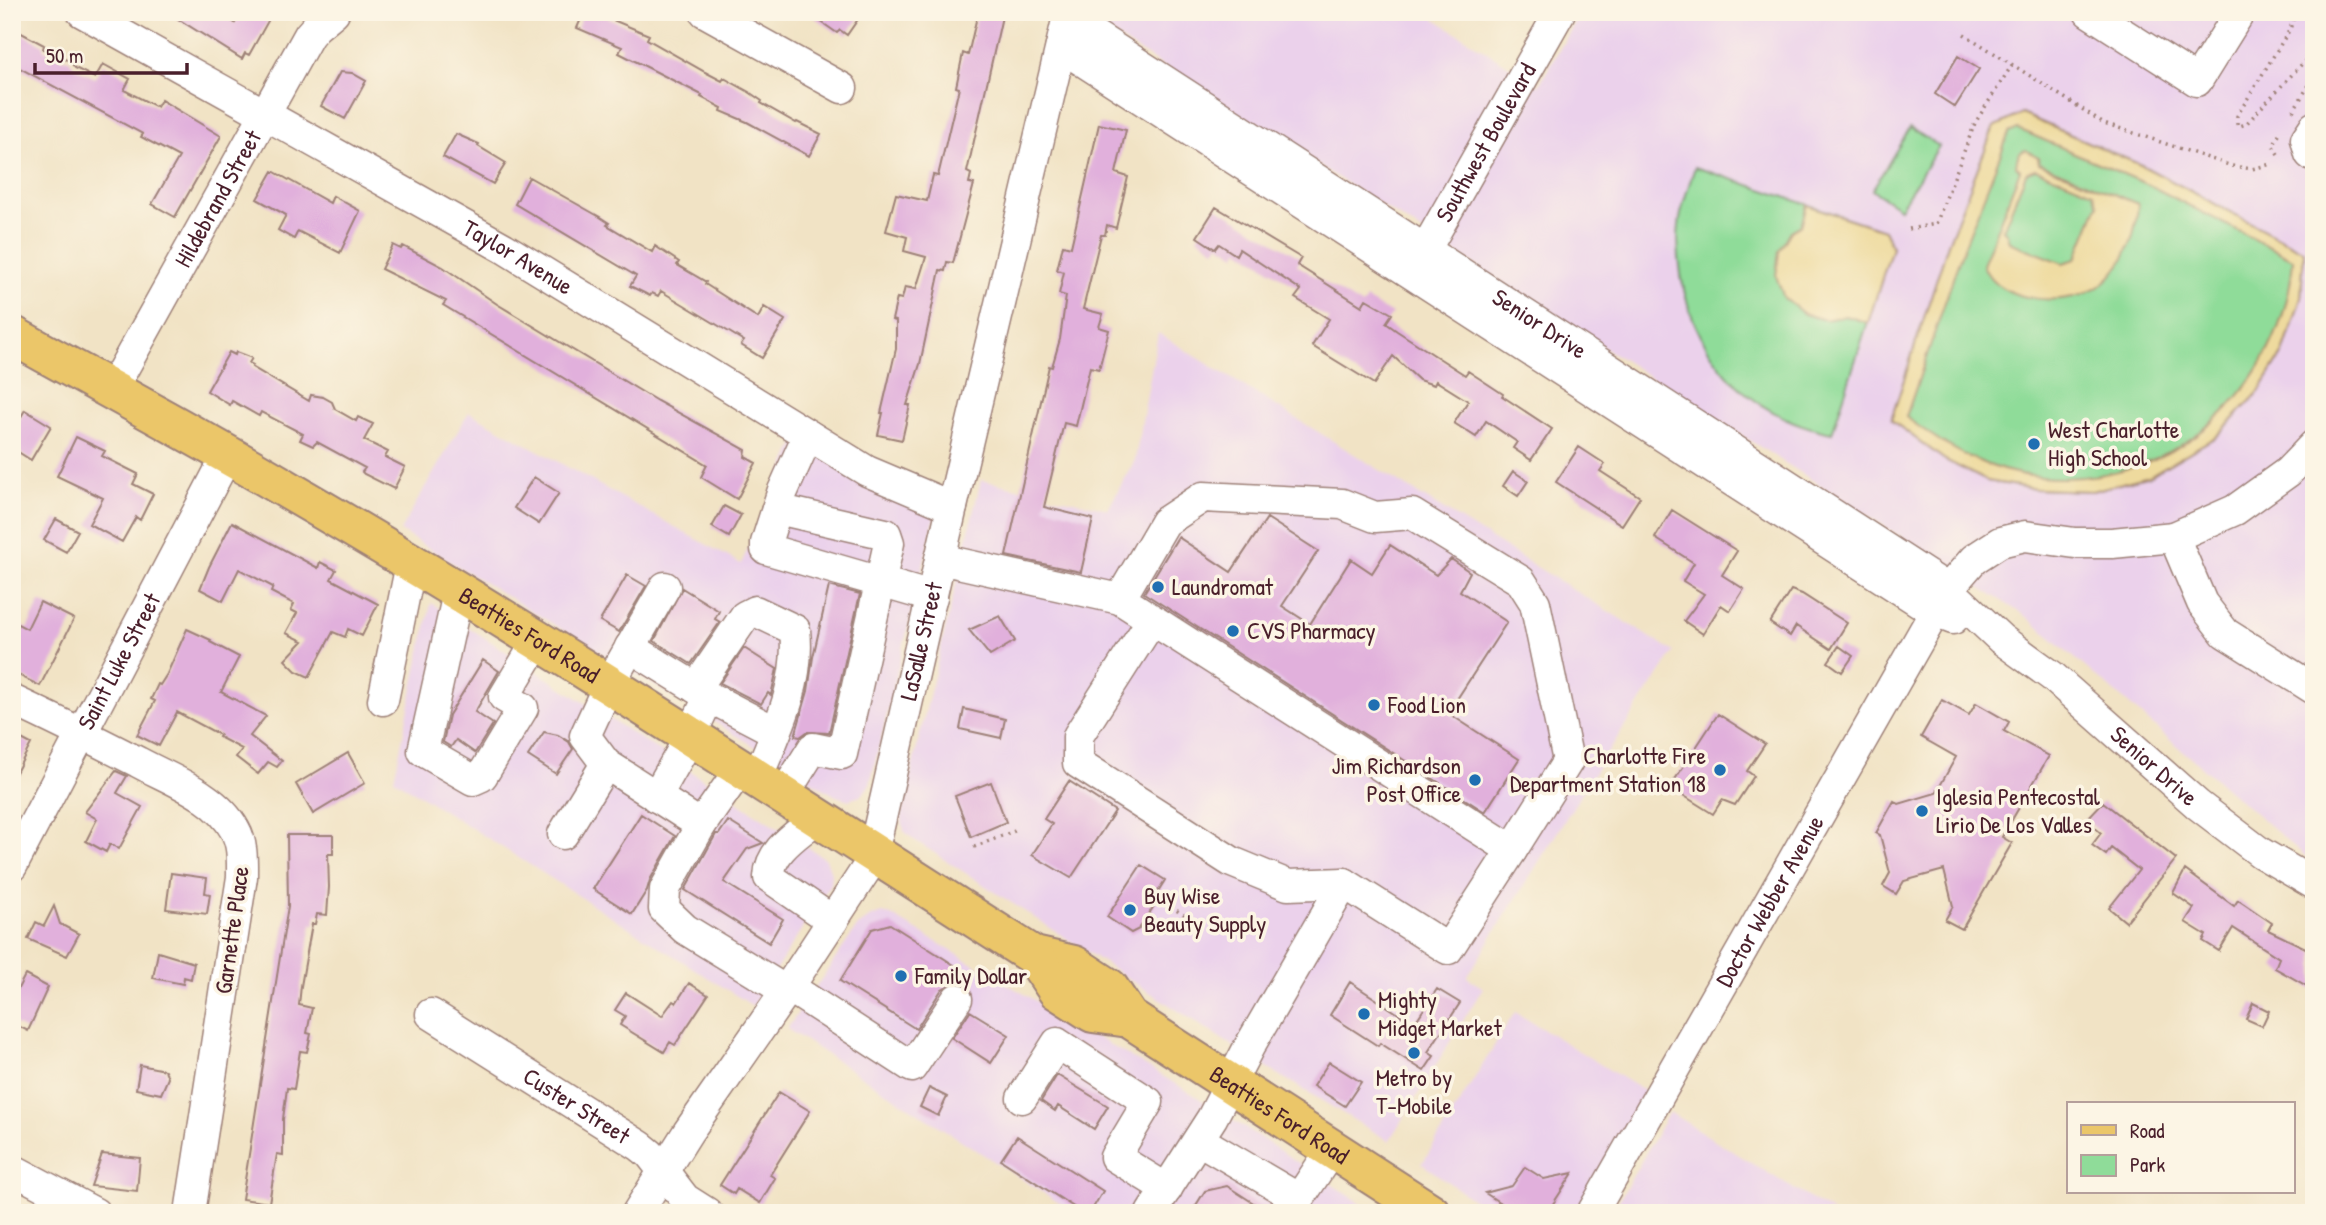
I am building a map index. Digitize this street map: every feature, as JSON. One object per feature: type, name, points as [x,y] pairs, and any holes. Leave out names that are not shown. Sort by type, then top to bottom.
[{"type":"main road","name":"Beatties Ford Road","points":[[12,335],[411,564],[818,817],[1034,956],[1074,965],[1109,988],[1129,1018],[1431,1213]]},
{"type":"main road","name":"Beatties Ford Road","points":[[1034,956],[1058,990],[1093,1013],[1129,1018]]},
{"type":"street","name":"Taylor Avenue","points":[[82,12],[503,248],[867,471],[952,507]]},
{"type":"street","name":"Hildebrand Street","points":[[111,391],[309,35],[334,12]]},
{"type":"street","points":[[705,12],[842,88]]},
{"type":"street","name":"Southwest Boulevard","points":[[1418,262],[1560,12]]},
{"type":"street","points":[[2089,12],[2197,81],[2240,12]]},
{"type":"street","name":"Senior Drive","points":[[1069,15],[1418,262]]},
{"type":"street","name":"LaSalle Street","points":[[637,1213],[833,921],[867,868],[873,853],[1069,15]]},
{"type":"street","name":"Senior Drive","points":[[1061,47],[1418,262],[2001,639],[2052,676],[2198,805],[2261,853],[2314,884]]},
{"type":"street","points":[[2314,127],[2306,139],[2310,155],[2314,157]]},
{"type":"street","points":[[808,435],[777,509],[766,550],[932,597]]},
{"type":"street","name":"Doctor Webber Avenue","points":[[1592,1213],[1941,601],[1974,559],[2000,542],[2025,536],[2075,543],[2112,543],[2174,537],[2235,510],[2288,472],[2314,444]]},
{"type":"street","name":"Saint Luke Street","points":[[12,866],[227,456]]},
{"type":"street","points":[[1119,599],[1165,522],[1203,497],[1342,504],[1375,517],[1412,514],[1521,581],[1535,603],[1568,761],[1448,949],[1344,883],[1288,885],[1232,862],[1078,763],[1078,736],[1152,620]]},
{"type":"street","points":[[777,509],[886,534],[889,543],[842,754],[813,748],[760,781],[701,825],[665,889],[664,909],[685,929],[788,989],[912,1067],[957,999]]},
{"type":"street","points":[[2174,537],[2202,603],[2225,633],[2314,689]]},
{"type":"street","points":[[940,559],[1119,599],[1511,850]]},
{"type":"street","points":[[383,700],[411,564]]},
{"type":"street","points":[[665,587],[608,686],[585,736],[606,764],[701,825]]},
{"type":"street","points":[[458,593],[423,751],[473,780],[482,776],[523,708],[505,697],[537,642]]},
{"type":"street","points":[[656,797],[690,737],[702,692],[745,616],[755,611],[796,630],[798,653],[787,706],[760,781]]},
{"type":"street","points":[[630,647],[702,692],[776,732]]},
{"type":"street","name":"Garnette Place","points":[[12,699],[199,794],[228,820],[236,831],[242,854],[242,877],[190,1213]]},
{"type":"street","points":[[563,834],[606,764]]},
{"type":"street","points":[[818,817],[780,849],[770,866],[769,877],[833,921]]},
{"type":"street","points":[[1057,1043],[1148,1102],[1115,1157],[1159,1201],[1199,1140],[1344,883]]},
{"type":"street","points":[[1022,1098],[1081,1005]]},
{"type":"street","name":"Custer Street","points":[[430,1014],[640,1146],[650,1154],[685,1199],[707,1213]]},
{"type":"street","points":[[1199,1140],[1299,1199],[1332,1149]]},
{"type":"street","points":[[12,1170],[95,1213]]},
{"type":"path","points":[[2296,12],[2290,29],[2237,116],[2237,124],[2246,124],[2314,51]]},
{"type":"path","points":[[1964,34],[2104,123],[2232,166],[2252,169],[2271,164]]},
{"type":"path","points":[[1909,229],[1936,224],[1975,123],[2012,65]]},
{"type":"path","points":[[974,848],[1017,830]]},
{"type":"path","points":[[1165,903],[1193,921]]},
{"type":"shaded area","name":"West Charlotte High School","points":[[1093,12],[1424,12],[1539,85],[1581,12],[2314,12],[2314,860],[2304,855],[2027,617],[1100,26]]},
{"type":"shaded area","points":[[1158,333],[1674,652],[1598,767],[1467,977],[1483,988],[1389,1141],[1259,1063],[904,831],[901,814],[981,480],[1108,509],[1135,460]]},
{"type":"shaded area","points":[[469,412],[741,564],[797,439],[936,512],[870,784],[863,794],[849,800],[836,796],[400,531]]},
{"type":"shaded area","points":[[431,603],[826,859],[831,873],[830,884],[753,1006],[394,779]]},
{"type":"shaded area","points":[[883,913],[896,918],[1191,1093],[1376,1213],[1075,1213],[787,1029],[858,926]]},
{"type":"shaded area","points":[[1515,1012],[1647,1093],[1574,1213],[1493,1213],[1422,1164]]},
{"type":"shaded area","points":[[1669,1112],[1833,1213],[1612,1213]]},
{"type":"green space","points":[[2022,114],[2143,166],[2304,251],[2301,298],[2283,353],[2258,393],[2217,436],[2149,476],[2092,491],[2036,489],[1987,481],[1945,460],[1891,420],[1948,244],[1994,127]]},
{"type":"green space","points":[[1910,128],[1939,146],[1900,208],[1872,190]]},
{"type":"green space","points":[[1695,167],[1884,230],[1892,247],[1832,433],[1798,423],[1767,408],[1741,389],[1719,365],[1702,338],[1689,308],[1681,275],[1678,240],[1681,212]]},
{"type":"sand","points":[[2022,114],[2143,166],[2304,251],[2301,298],[2283,353],[2258,393],[2217,436],[2149,476],[2092,491],[2036,489],[1987,481],[1945,460],[1891,420],[1948,244],[1994,127]],"holes":[[[2018,129],[2149,185],[2293,259],[2285,306],[2268,350],[2244,389],[2213,422],[2176,448],[2134,466],[2089,476],[2040,477],[2003,470],[1969,457],[1906,417],[1961,255],[2009,133]]]},
{"type":"sand","points":[[2023,151],[2038,157],[2039,163],[2138,204],[2135,227],[2124,259],[2110,277],[2088,292],[2054,299],[2019,295],[2003,288],[1991,278],[1983,265],[2020,170],[2016,166],[2017,158]],"holes":[[[2036,169],[2093,192],[2098,205],[2076,259],[2063,263],[2009,242],[2003,230],[2026,173]]]},
{"type":"sand","points":[[1807,205],[1884,230],[1892,247],[1868,323],[1846,316],[1825,320],[1804,314],[1784,298],[1776,276],[1779,251],[1791,231],[1801,225]]},
{"type":"building","points":[[167,12],[218,12],[235,23],[241,12],[252,12],[268,21],[249,55],[245,53],[242,59]]},
{"type":"building","points":[[584,12],[594,12],[649,35],[647,39],[722,81],[724,78],[749,92],[762,101],[761,103],[821,134],[809,156],[721,111],[722,108],[701,97],[702,95],[619,53],[622,47],[577,28]]},
{"type":"building","points":[[807,12],[863,12],[847,35],[840,30],[837,33]]},
{"type":"building","points":[[978,12],[1003,12],[967,172],[971,174],[969,183],[974,184],[953,263],[947,262],[945,271],[940,270],[920,364],[907,405],[910,405],[902,440],[878,435],[896,349],[896,321],[892,320],[897,298],[902,299],[905,287],[916,289],[926,257],[904,251],[907,237],[886,231],[896,194],[927,201],[933,175],[938,176],[959,88],[956,87],[963,53],[968,55]]},
{"type":"building","points":[[12,28],[95,78],[103,64],[130,79],[124,90],[157,107],[161,100],[221,136],[175,217],[152,204],[179,157],[141,137],[143,134],[12,64]]},
{"type":"building","points":[[1958,56],[1979,69],[1955,107],[1935,94]]},
{"type":"building","points":[[340,72],[352,73],[366,81],[345,119],[321,106]]},
{"type":"building","points":[[1099,124],[1126,130],[1116,173],[1128,177],[1116,228],[1107,225],[1105,235],[1101,235],[1083,309],[1103,314],[1099,327],[1109,330],[1099,369],[1090,367],[1076,426],[1064,423],[1044,507],[1093,519],[1081,572],[1006,556],[1049,366],[1052,367],[1060,339],[1066,296],[1059,294],[1064,272],[1057,270],[1063,245],[1071,247]]},
{"type":"building","points":[[456,134],[479,144],[478,146],[506,163],[493,184],[443,157]]},
{"type":"building","points":[[273,171],[330,203],[333,196],[360,211],[340,253],[298,231],[294,239],[278,230],[286,215],[257,199]]},
{"type":"building","points":[[529,177],[600,217],[609,223],[607,225],[652,252],[655,246],[679,262],[677,265],[758,318],[764,307],[785,320],[762,358],[741,345],[744,341],[661,291],[658,296],[652,293],[650,296],[630,286],[636,276],[515,204]]},
{"type":"building","points":[[1216,207],[1301,258],[1297,265],[1362,306],[1366,299],[1392,314],[1386,323],[1397,331],[1465,375],[1468,371],[1552,429],[1531,460],[1513,448],[1517,442],[1486,421],[1476,437],[1454,423],[1468,401],[1436,381],[1434,385],[1419,380],[1393,356],[1374,384],[1312,346],[1329,319],[1295,298],[1301,290],[1239,249],[1236,255],[1219,244],[1215,249],[1197,237]]},
{"type":"building","points":[[393,245],[401,249],[403,246],[443,267],[497,304],[657,401],[746,450],[745,457],[756,463],[737,499],[701,477],[707,465],[443,305],[446,301],[381,269]]},
{"type":"building","points":[[229,352],[252,358],[249,363],[252,367],[309,401],[311,395],[323,397],[332,402],[335,409],[356,421],[358,417],[373,424],[364,440],[388,452],[385,457],[405,467],[394,489],[364,474],[362,472],[365,468],[317,442],[313,446],[300,440],[303,434],[261,412],[259,416],[232,401],[230,405],[207,391]]},
{"type":"building","points":[[25,410],[51,426],[31,460],[12,448],[12,432]]},
{"type":"building","points":[[76,437],[105,451],[102,456],[138,474],[133,484],[153,494],[140,520],[136,517],[122,542],[89,524],[103,498],[57,476]]},
{"type":"building","points":[[1579,447],[1605,464],[1600,471],[1640,497],[1622,525],[1556,482]]},
{"type":"building","points":[[1513,471],[1528,481],[1518,496],[1503,486]]},
{"type":"building","points":[[534,477],[559,493],[539,524],[514,508]]},
{"type":"building","points":[[724,506],[741,515],[729,537],[712,527]]},
{"type":"building","points":[[1672,510],[1737,551],[1722,575],[1744,589],[1730,611],[1721,605],[1703,634],[1684,621],[1704,594],[1683,581],[1694,563],[1655,538]]},
{"type":"building","points":[[1267,518],[1318,551],[1282,606],[1310,624],[1351,559],[1372,573],[1390,545],[1436,575],[1451,559],[1470,572],[1460,591],[1507,622],[1448,713],[1519,759],[1485,812],[1144,593],[1178,537],[1231,572]]},
{"type":"building","points":[[56,519],[78,531],[66,552],[44,540]]},
{"type":"building","points":[[232,522],[318,568],[320,562],[336,570],[331,579],[378,604],[362,636],[348,629],[345,637],[333,632],[309,677],[296,671],[285,660],[303,641],[286,633],[297,613],[291,610],[294,604],[271,592],[273,587],[239,569],[223,601],[200,589]]},
{"type":"building","points":[[627,575],[646,586],[619,632],[600,621]]},
{"type":"building","points":[[829,586],[860,594],[829,733],[807,732],[800,737],[795,736],[808,691]]},
{"type":"building","points":[[682,588],[719,611],[715,619],[720,622],[691,664],[654,641]]},
{"type":"building","points":[[1791,590],[1802,594],[1847,623],[1831,649],[1796,626],[1790,636],[1770,623]]},
{"type":"building","points":[[40,602],[74,619],[40,686],[12,672],[12,621],[27,629]]},
{"type":"building","points":[[1000,616],[1015,641],[990,656],[969,630]]},
{"type":"building","points":[[187,629],[239,657],[221,692],[266,716],[250,736],[282,761],[277,767],[268,762],[258,774],[236,757],[242,749],[177,712],[159,746],[137,735],[155,701],[151,699],[158,684],[160,685],[167,674]]},
{"type":"building","points":[[1839,646],[1853,656],[1842,672],[1828,662]]},
{"type":"building","points":[[744,648],[777,669],[771,695],[768,693],[761,704],[720,683]]},
{"type":"building","points":[[483,660],[499,671],[475,712],[493,724],[475,753],[456,740],[451,747],[443,742],[449,715]]},
{"type":"building","name":"Iglesia Pentecostal Lirio De Los Valles","points":[[1942,700],[1969,715],[1976,703],[2009,722],[2004,731],[2049,756],[2002,837],[2012,843],[1962,929],[1945,920],[1953,906],[1944,870],[1904,881],[1896,894],[1883,886],[1890,873],[1880,835],[1876,833],[1894,801],[1899,804],[1936,793],[1956,757],[1921,737]]},
{"type":"building","points":[[964,709],[1005,719],[1001,738],[960,729]]},
{"type":"building","points":[[1718,714],[1765,744],[1747,771],[1754,776],[1735,805],[1722,800],[1713,814],[1670,787]]},
{"type":"building","points":[[544,732],[558,735],[569,742],[573,749],[556,774],[528,756]]},
{"type":"building","points":[[12,734],[31,744],[12,780]]},
{"type":"building","points":[[348,753],[365,783],[313,814],[296,784]]},
{"type":"building","points":[[116,771],[127,776],[117,793],[142,807],[119,849],[110,844],[106,852],[86,841],[97,819],[85,812]]},
{"type":"building","points":[[1069,781],[1115,811],[1071,878],[1032,855],[1052,824],[1044,819]]},
{"type":"building","points":[[991,782],[1006,822],[971,837],[955,796]]},
{"type":"building","points":[[2103,802],[2176,859],[2126,922],[2109,908],[2139,870],[2111,848],[2106,855],[2092,845],[2101,833],[2086,820]]},
{"type":"building","points":[[641,814],[675,836],[632,914],[593,889]]},
{"type":"building","points":[[728,821],[763,843],[747,849],[724,882],[783,919],[769,943],[685,890],[716,834],[719,834]]},
{"type":"building","points":[[287,835],[333,835],[333,854],[328,854],[327,915],[317,914],[315,924],[312,924],[301,986],[299,1005],[312,1008],[307,1033],[311,1034],[307,1052],[300,1051],[294,1089],[287,1088],[283,1119],[283,1155],[277,1154],[269,1203],[242,1199],[288,906]]},
{"type":"building","points":[[1141,865],[1165,880],[1152,901],[1156,903],[1139,929],[1131,933],[1107,917]]},
{"type":"building","points":[[2185,870],[2234,906],[2238,900],[2272,923],[2268,930],[2314,952],[2314,990],[2275,968],[2279,958],[2233,928],[2219,951],[2203,941],[2206,935],[2185,922],[2194,908],[2173,893]]},
{"type":"building","points":[[171,873],[207,878],[205,893],[210,894],[207,914],[166,909]]},
{"type":"building","points":[[54,906],[60,924],[79,934],[67,956],[28,939],[36,922],[44,926]]},
{"type":"building","name":"Family Dollar","points":[[890,924],[962,970],[955,982],[942,989],[916,1029],[840,981],[872,929]]},
{"type":"building","points":[[158,952],[194,963],[191,979],[184,977],[183,984],[153,978]]},
{"type":"building","points":[[25,975],[48,987],[28,1031],[12,1023],[12,1000]]},
{"type":"building","points":[[1350,982],[1414,1024],[1437,989],[1460,1003],[1428,1052],[1434,1056],[1424,1071],[1330,1015]]},
{"type":"building","points":[[689,983],[708,995],[675,1045],[670,1042],[664,1052],[620,1025],[625,1016],[615,1010],[626,993],[662,1016],[673,1001],[676,1003]]},
{"type":"building","points":[[2253,1003],[2269,1011],[2262,1026],[2246,1019]]},
{"type":"building","points":[[970,1011],[1009,1035],[991,1063],[952,1038]]},
{"type":"building","points":[[1329,1062],[1361,1082],[1345,1106],[1313,1086]]},
{"type":"building","points":[[140,1065],[165,1070],[168,1078],[161,1094],[136,1089]]},
{"type":"building","points":[[1057,1075],[1108,1106],[1094,1129],[1058,1106],[1055,1111],[1041,1101]]},
{"type":"building","points":[[929,1088],[947,1097],[938,1116],[920,1107]]},
{"type":"building","points":[[779,1092],[810,1111],[770,1175],[775,1178],[760,1203],[737,1189],[734,1194],[720,1185]]},
{"type":"building","points":[[1017,1136],[1103,1191],[1090,1213],[1083,1213],[1001,1160]]},
{"type":"building","points":[[102,1154],[140,1158],[137,1191],[91,1186]]},
{"type":"building","points":[[1525,1167],[1544,1179],[1573,1173],[1547,1213],[1516,1213],[1485,1193],[1512,1186]]},
{"type":"building","points":[[1227,1186],[1269,1213],[1191,1213],[1205,1191]]},
{"type":"place","name":"West Charlotte High School","points":[[2034,444]]},
{"type":"place","name":"Laundromat","points":[[1158,587]]},
{"type":"place","name":"CVS Pharmacy","points":[[1233,631]]},
{"type":"place","name":"Food Lion","points":[[1374,705]]},
{"type":"place","name":"Charlotte Fire Department Station 18","points":[[1720,770]]},
{"type":"place","name":"Jim Richardson Post Office","points":[[1475,780]]},
{"type":"place","name":"Iglesia Pentecostal Lirio De Los Valles","points":[[1922,811]]},
{"type":"place","name":"Buy Wise Beauty Supply","points":[[1130,910]]},
{"type":"place","name":"Family Dollar","points":[[901,976]]},
{"type":"place","name":"Mighty Midget Market","points":[[1364,1014]]},
{"type":"place","name":"Metro by T-Mobile","points":[[1414,1053]]}]
